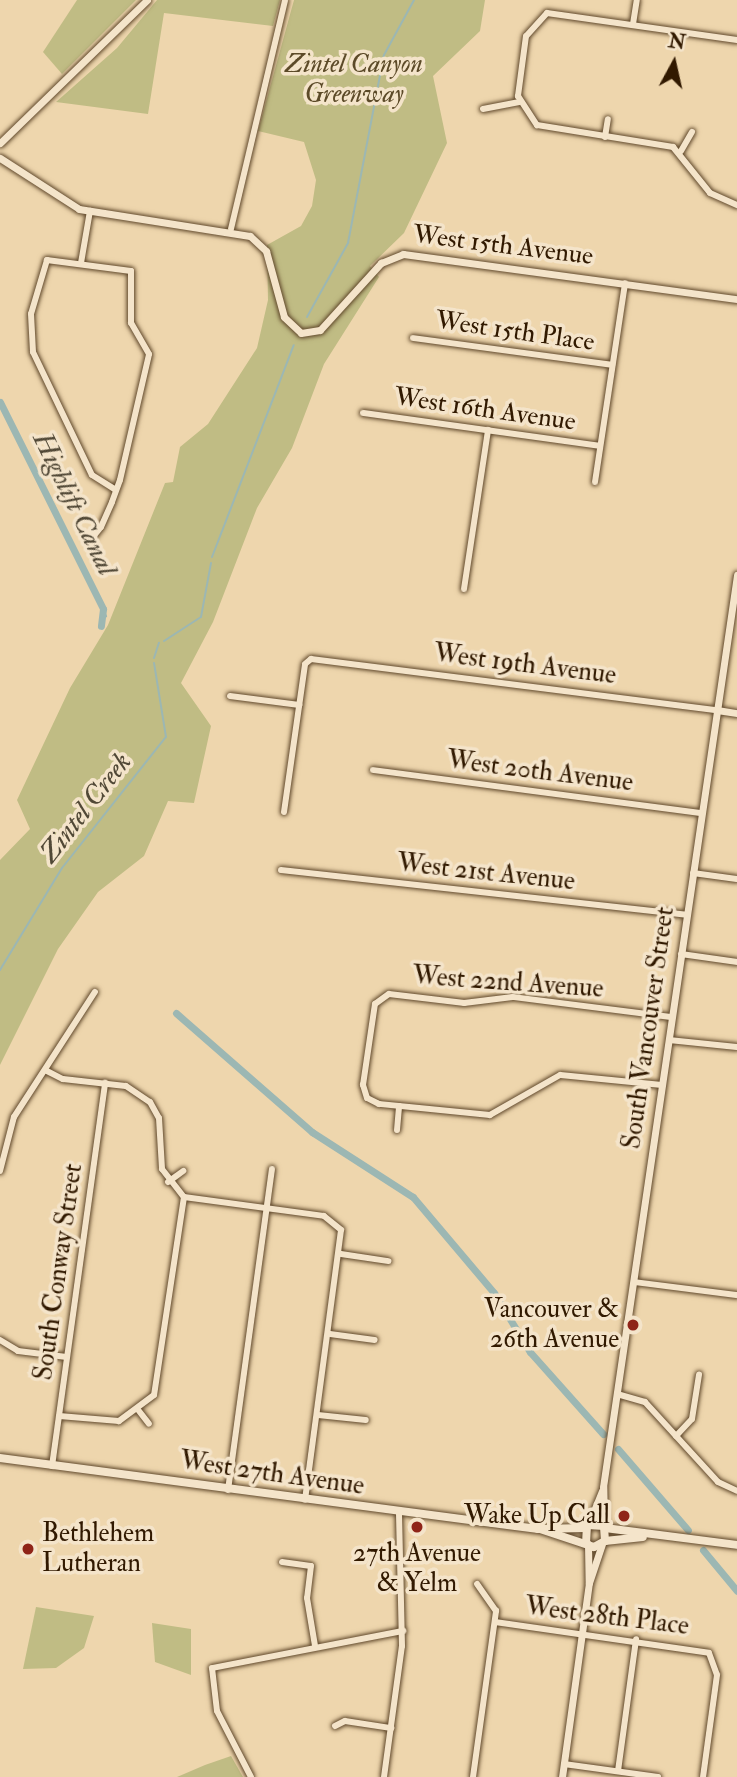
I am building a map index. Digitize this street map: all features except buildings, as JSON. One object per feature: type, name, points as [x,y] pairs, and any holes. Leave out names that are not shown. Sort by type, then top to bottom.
[{"type":"main road","name":"West 27th Avenue","points":[[0,1458],[538,1529],[587,1543],[643,1537]]},
{"type":"main road","name":"West 27th Avenue","points":[[538,1529],[587,1525],[643,1537],[737,1545]]},
{"type":"main road","points":[[587,1525],[587,1543]]},
{"type":"main road","points":[[603,1543],[605,1527]]},
{"type":"street","points":[[0,143],[147,0]]},
{"type":"street","points":[[231,229],[285,0]]},
{"type":"street","points":[[633,24],[636,0]]},
{"type":"street","points":[[737,40],[547,13],[526,36],[519,102],[537,125],[681,151],[710,193],[737,205]]},
{"type":"street","points":[[482,109],[519,102]]},
{"type":"street","points":[[605,137],[608,119]]},
{"type":"street","points":[[681,151],[692,132]]},
{"type":"street","name":"West 15th Avenue","points":[[0,158],[57,200],[90,211],[231,229],[266,251],[284,317],[301,333],[320,330],[381,263],[403,254],[737,299]]},
{"type":"street","points":[[81,263],[90,211]]},
{"type":"street","points":[[92,538],[116,490],[149,360],[131,323],[133,274],[81,263],[44,262],[30,314],[33,352],[92,475],[116,490]]},
{"type":"street","points":[[595,482],[625,283]]},
{"type":"street","name":"West 15th Place","points":[[413,338],[612,365]]},
{"type":"street","name":"West 16th Avenue","points":[[363,413],[600,446]]},
{"type":"street","points":[[464,589],[488,430]]},
{"type":"street","name":"South Vancouver Street","points":[[605,1527],[603,1487],[701,813],[733,631],[737,575]]},
{"type":"street","name":"West 19th Avenue","points":[[299,705],[307,660],[737,713]]},
{"type":"street","points":[[230,696],[299,705],[284,812]]},
{"type":"street","name":"West 20th Avenue","points":[[373,770],[701,813]]},
{"type":"street","name":"West 21st Avenue","points":[[282,870],[687,915]]},
{"type":"street","points":[[693,873],[737,878]]},
{"type":"street","points":[[681,954],[737,962]]},
{"type":"street","points":[[0,1171],[8,1129],[95,992]]},
{"type":"street","name":"West 22nd Avenue","points":[[399,1106],[367,1098],[363,1085],[374,1008],[383,996],[473,1003],[513,997],[672,1017]]},
{"type":"street","points":[[669,1040],[737,1047]]},
{"type":"street","points":[[45,1070],[63,1079],[105,1083],[134,1090],[155,1110],[159,1161],[169,1182],[184,1197],[324,1216],[341,1230],[341,1254],[306,1500]]},
{"type":"street","points":[[397,1130],[399,1106],[490,1115],[560,1075],[662,1085]]},
{"type":"street","name":"South Conway Street","points":[[52,1466],[105,1083]]},
{"type":"street","points":[[228,1490],[272,1169]]},
{"type":"street","points":[[169,1182],[183,1171]]},
{"type":"street","points":[[59,1416],[119,1421],[139,1411],[158,1384],[184,1197]]},
{"type":"street","points":[[341,1254],[388,1261]]},
{"type":"street","points":[[634,1282],[737,1294]]},
{"type":"street","points":[[330,1334],[375,1340]]},
{"type":"street","points":[[0,1340],[18,1351],[67,1357]]},
{"type":"street","points":[[676,1436],[692,1419],[699,1375]]},
{"type":"street","points":[[617,1394],[645,1402],[722,1486],[737,1490]]},
{"type":"street","points":[[139,1411],[149,1424]]},
{"type":"street","points":[[318,1415],[366,1420]]},
{"type":"street","name":"South Vancouver Street","points":[[587,1525],[603,1487]]},
{"type":"street","points":[[384,1777],[402,1630],[400,1511]]},
{"type":"street","points":[[562,1777],[589,1583],[587,1543]]},
{"type":"street","points":[[589,1583],[603,1543]]},
{"type":"street","points":[[282,1562],[311,1566],[307,1598],[316,1646]]},
{"type":"street","points":[[473,1777],[495,1622],[492,1598],[477,1584]]},
{"type":"street","name":"West 28th Place","points":[[495,1622],[698,1648],[712,1657],[718,1675],[703,1777]]},
{"type":"street","points":[[251,1777],[217,1711],[212,1668],[402,1630]]},
{"type":"street","points":[[618,1771],[636,1639]]},
{"type":"street","points":[[335,1726],[345,1721],[391,1728]]},
{"type":"street","points":[[564,1764],[658,1777]]},
{"type":"green space","points":[[77,0],[136,0],[62,74],[43,52]]},
{"type":"green space","points":[[157,0],[280,0],[273,26],[164,13],[148,114],[56,102],[117,48]]},
{"type":"green space","name":"Zintel Canyon Greenway","points":[[294,0],[485,0],[480,31],[433,76],[447,143],[404,233],[370,266],[379,277],[324,364],[292,448],[257,508],[213,622],[181,683],[211,726],[194,803],[168,801],[144,856],[98,892],[58,949],[0,1065],[0,860],[30,829],[17,800],[70,688],[108,625],[165,483],[173,482],[180,447],[208,424],[257,348],[268,300],[267,245],[301,226],[312,206],[316,180],[304,142],[258,131]]},
{"type":"green space","points":[[36,1607],[94,1616],[84,1648],[56,1668],[23,1669]]},
{"type":"green space","points":[[152,1623],[191,1629],[191,1675],[155,1662]]},
{"type":"green space","points":[[231,1756],[243,1777],[177,1777],[205,1765]]},
{"type":"waterway","name":"Zintel Creek","points":[[307,317],[348,243],[384,55],[414,0]]},
{"type":"waterway","name":"Zintel Creek","points":[[212,557],[294,345]]},
{"type":"waterway","name":"Highlift Canal","points":[[0,402],[103,609],[101,626]]},
{"type":"waterway","name":"Zintel Creek","points":[[164,641],[201,617],[211,563]]},
{"type":"waterway","name":"Highlift Canal","points":[[103,609],[106,616]]},
{"type":"waterway","name":"Zintel Creek","points":[[154,658],[159,643]]},
{"type":"waterway","name":"Zintel Creek","points":[[0,970],[62,868],[166,737],[154,663]]},
{"type":"waterway","points":[[176,1013],[312,1132],[413,1197],[494,1293],[530,1352],[603,1434]]},
{"type":"waterway","points":[[618,1449],[688,1530]]},
{"type":"waterway","points":[[703,1550],[737,1591]]},
{"type":"place","name":"Vancouver & 26th Avenue","points":[[633,1325]]},
{"type":"place","name":"Wake Up Call","points":[[624,1516]]},
{"type":"place","name":"27th Avenue & Yelm","points":[[417,1527]]},
{"type":"place","name":"Bethlehem Lutheran","points":[[28,1549]]}]
